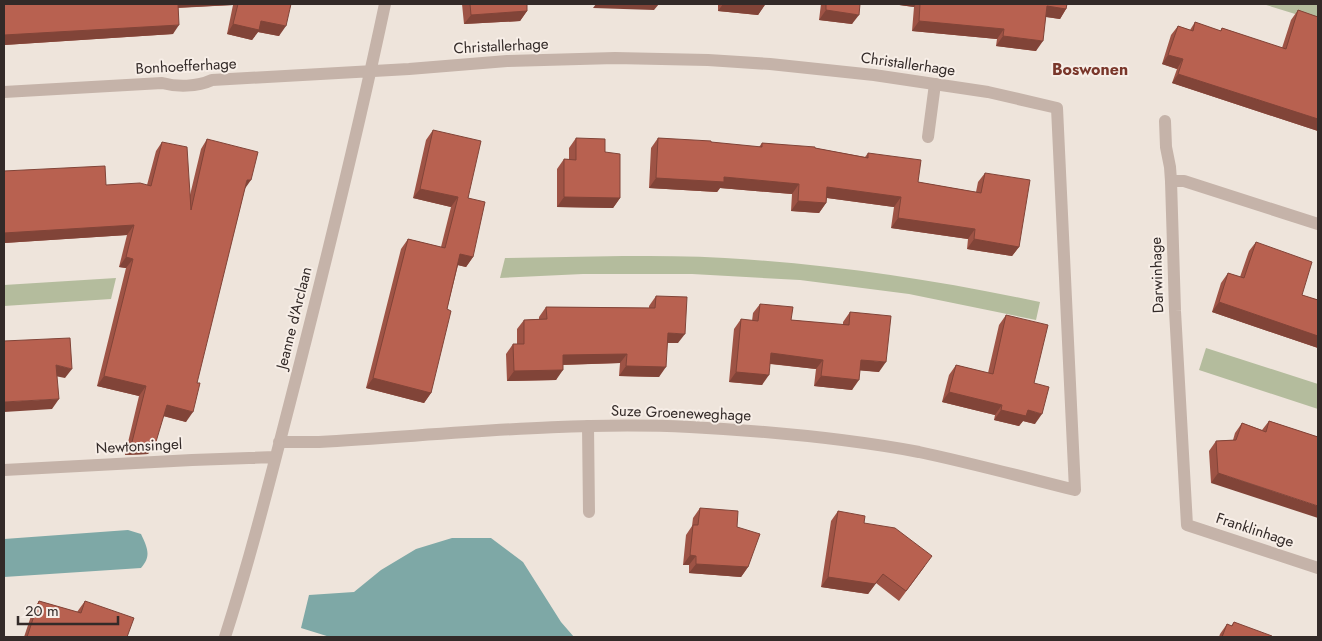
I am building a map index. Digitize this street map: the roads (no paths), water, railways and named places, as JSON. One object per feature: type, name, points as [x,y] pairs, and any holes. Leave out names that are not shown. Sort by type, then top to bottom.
[{"type":"street","name":"Jeanne d'Arclaan","points":[[225,637],[242,582],[323,273],[384,4]]},
{"type":"street","name":"Christallerhage","points":[[370,71],[507,60],[597,58],[770,64],[839,70],[936,84],[988,92],[1058,108],[1075,490]]},
{"type":"street","name":"Bonhoefferhage","points":[[4,92],[162,83],[172,86],[204,84],[212,80],[370,71]]},
{"type":"street","points":[[928,137],[936,84]]},
{"type":"street","name":"Darwinhage","points":[[1165,121],[1166,147],[1171,181],[1175,320],[1186,521]]},
{"type":"street","points":[[1171,181],[1184,181],[1318,224]]},
{"type":"street","name":"Suze Groeneweghage","points":[[279,442],[326,441],[562,426],[689,427],[761,432],[898,449],[952,459],[1075,490]]},
{"type":"street","points":[[588,426],[589,512]]},
{"type":"street","name":"Newtonsingel","points":[[4,470],[275,457]]},
{"type":"street","name":"Franklinhage","points":[[1186,521],[1187,525],[1318,568]]},
{"type":"water","points":[[128,530],[141,534],[147,547],[146,559],[141,568],[4,577],[4,539]]},
{"type":"water","points":[[452,538],[491,538],[523,562],[561,622],[574,637],[330,637],[301,628],[309,595],[354,592],[381,570],[416,549]]},
{"type":"district","name":"Boswonen","points":[[1090,69]]}]
